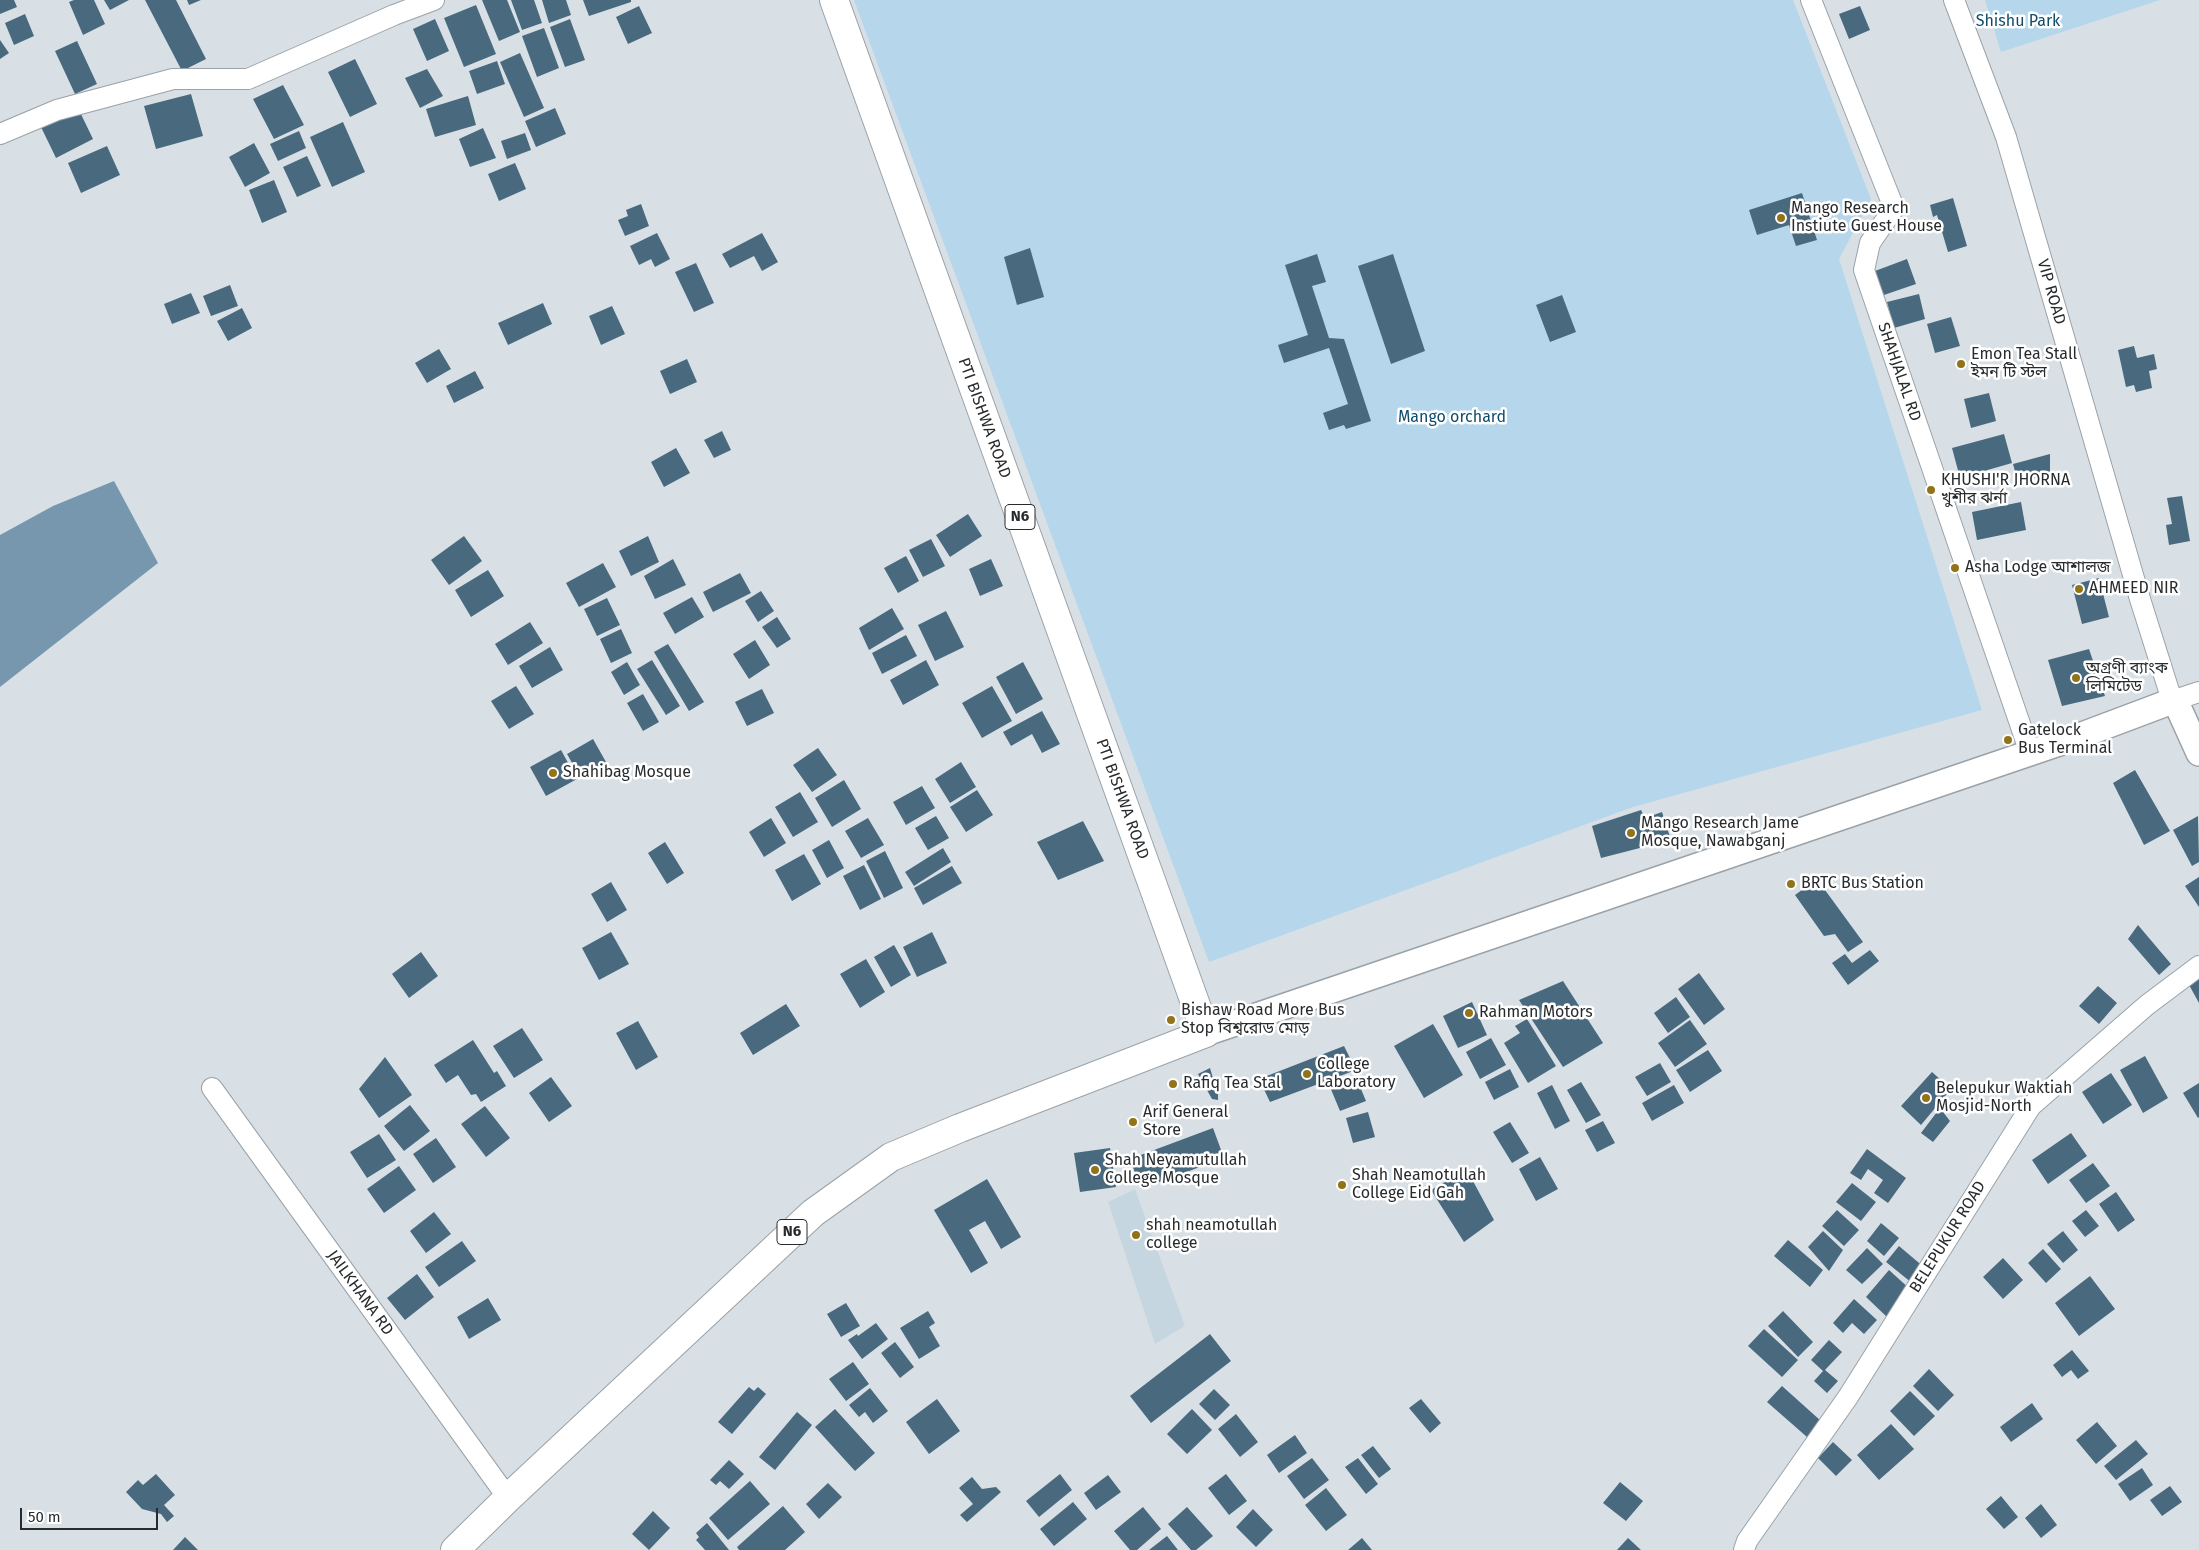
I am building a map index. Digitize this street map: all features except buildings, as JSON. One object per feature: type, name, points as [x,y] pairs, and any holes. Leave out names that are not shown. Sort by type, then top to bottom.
[{"type":"highway","name":"PTI BISHWA ROAD","points":[[834,0],[1206,1033]]},
{"type":"highway","name":"N6","points":[[455,1550],[508,1498],[813,1213],[891,1157],[960,1128],[1206,1033]]},
{"type":"main road","points":[[1206,1033],[2030,753],[2175,700],[2199,753]]},
{"type":"street","points":[[0,134],[57,110],[173,79],[248,79],[394,15],[434,0]]},
{"type":"street","name":"SHAHJALAL RD","points":[[1811,0],[1894,208],[1870,243],[1864,270],[2030,753]]},
{"type":"street","name":"VIP ROAD","points":[[1954,0],[2006,137],[2140,599],[2175,700]]},
{"type":"street","points":[[2175,700],[2199,692]]},
{"type":"street","name":"BELEPUKUR ROAD","points":[[1744,1550],[1747,1541],[1848,1397],[2031,1106],[2148,1005],[2199,966]]},
{"type":"street","name":"JAILKHANA RD","points":[[212,1088],[508,1498]]},
{"type":"shaded area","points":[[114,481],[158,563],[0,687],[0,535],[53,506]]},
{"type":"shaded area","name":"shah neamotullah college","points":[[1135,1189],[1185,1326],[1155,1344],[1108,1202]]},
{"type":"green space","name":"Mango orchard","points":[[854,0],[1793,0],[1871,199],[1839,259],[1982,710],[1633,807],[1209,962]]},
{"type":"green space","name":"Shishu Park","points":[[1985,0],[2160,0],[2001,52]]},
{"type":"place","name":"Mango Research Instiute Guest House","points":[[1781,218]]},
{"type":"place","name":"Emon Tea Stall ইমন টি স্টল","points":[[1961,364]]},
{"type":"place","name":"KHUSHI'R JHORNA খুশীর ঝর্না","points":[[1931,490]]},
{"type":"place","name":"Asha Lodge আশালজ","points":[[1955,568]]},
{"type":"place","name":"AHMEED NIR","points":[[2079,589]]},
{"type":"place","name":"অগ্রণী ব্যাংক লিমিটেড","points":[[2076,678]]},
{"type":"place","name":"Gatelock Bus Terminal","points":[[2008,740]]},
{"type":"place","name":"Shahibag Mosque","points":[[553,773]]},
{"type":"place","name":"Mango Research Jame Mosque, Nawabganj","points":[[1631,833]]},
{"type":"place","name":"BRTC Bus Station","points":[[1791,884]]},
{"type":"place","name":"Rahman Motors","points":[[1469,1013]]},
{"type":"place","name":"Bishaw Road More Bus Stop বিশ্বরোড মোড়","points":[[1171,1020]]},
{"type":"place","name":"College Laboratory","points":[[1307,1074]]},
{"type":"place","name":"Rafiq Tea Stal","points":[[1173,1084]]},
{"type":"place","name":"Belepukur Waktiah Mosjid-North","points":[[1926,1098]]},
{"type":"place","name":"Arif General Store","points":[[1133,1122]]},
{"type":"place","name":"Shah Neyamutullah College Mosque","points":[[1095,1170]]},
{"type":"place","name":"Shah Neamotullah College Eid Gah","points":[[1342,1185]]},
{"type":"place","name":"shah neamotullah college","points":[[1136,1235]]}]
